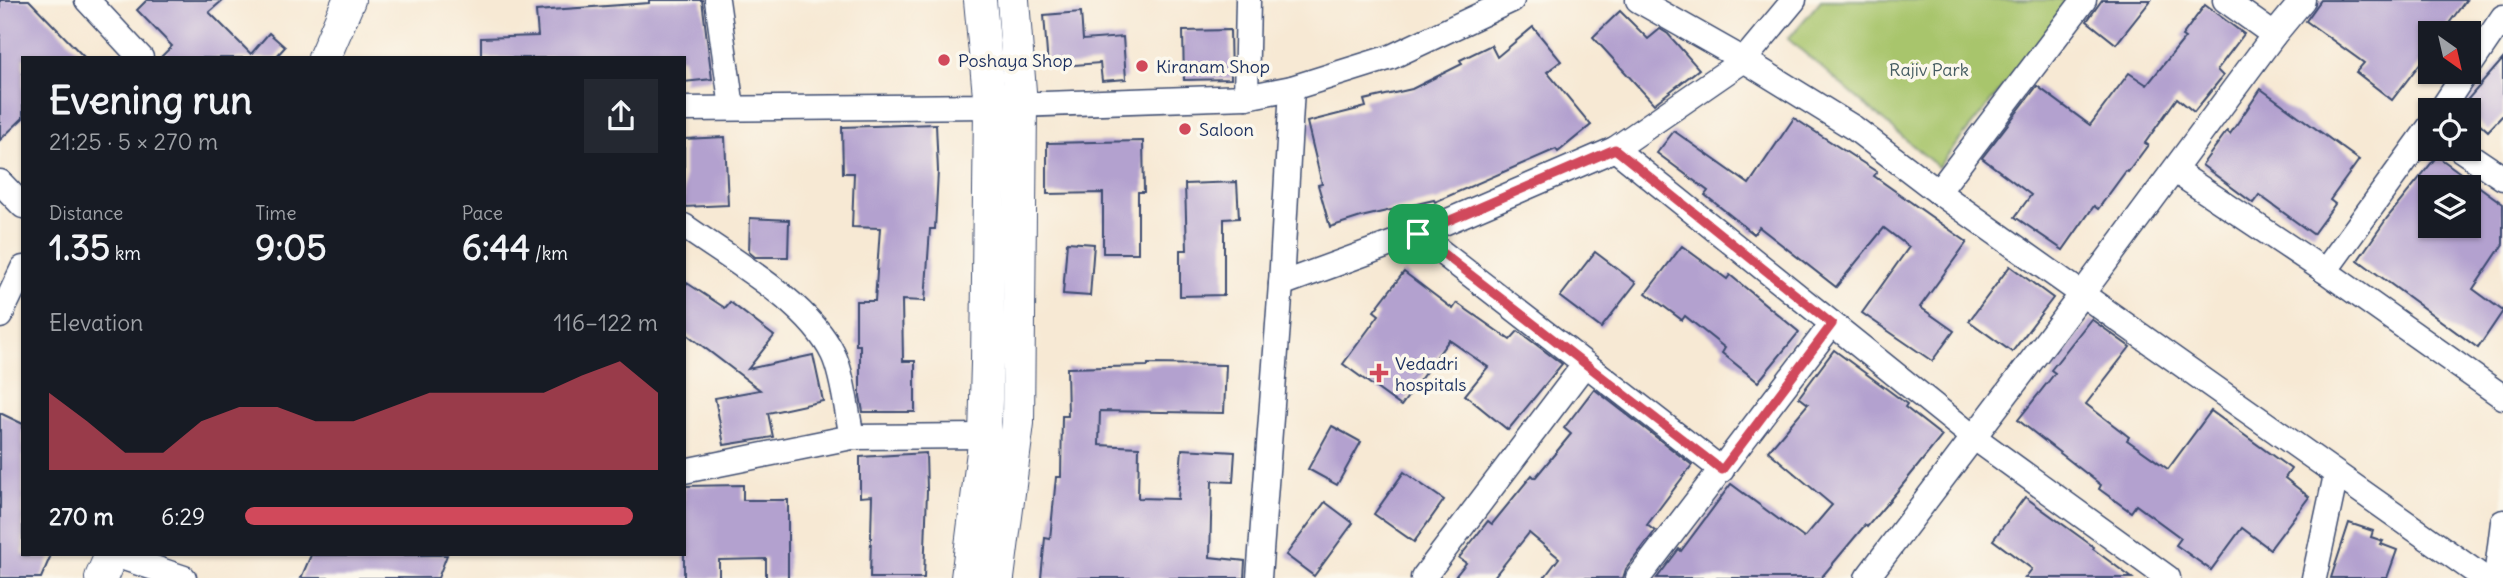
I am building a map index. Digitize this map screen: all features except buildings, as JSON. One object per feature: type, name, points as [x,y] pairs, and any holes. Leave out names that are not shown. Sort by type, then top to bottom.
[{"type":"street","points":[[87,0],[139,56]]},
{"type":"street","points":[[325,56],[349,0]]},
{"type":"street","points":[[717,0],[732,108]]},
{"type":"street","points":[[980,0],[1006,105],[1018,424],[998,578]]},
{"type":"street","points":[[967,578],[985,436],[1013,0]]},
{"type":"street","points":[[1246,97],[1248,0]]},
{"type":"street","points":[[686,109],[1006,105],[1246,97],[1292,88],[1391,57],[1512,0]]},
{"type":"street","points":[[1638,0],[1744,60],[1854,128],[1938,192],[2484,578]]},
{"type":"street","points":[[1281,284],[1418,234],[1615,149],[1744,60],[1794,0]]},
{"type":"street","points":[[1938,192],[2084,0]]},
{"type":"street","points":[[2225,0],[2274,35]]},
{"type":"street","points":[[1879,574],[1972,436],[2303,0]]},
{"type":"street","points":[[2482,48],[2503,17]]},
{"type":"street","points":[[1259,578],[1281,284],[1292,88]]},
{"type":"street","points":[[2325,271],[2418,144]]},
{"type":"street","points":[[1615,149],[1972,436],[2168,578]]},
{"type":"street","points":[[2478,161],[2503,178]]},
{"type":"street","points":[[2175,172],[2325,271],[2503,397]]},
{"type":"street","points":[[0,182],[21,204]]},
{"type":"street","points":[[686,227],[780,294],[823,335],[835,357],[852,437]]},
{"type":"street","points":[[1418,234],[1722,470]]},
{"type":"street","points":[[0,316],[21,272]]},
{"type":"street","points":[[1639,578],[1832,324]]},
{"type":"street","points":[[1423,578],[1585,363]]},
{"type":"street","points":[[686,471],[852,437],[985,436]]},
{"type":"street","points":[[2314,578],[2336,475]]},
{"type":"street","points":[[2496,578],[2503,522]]},
{"type":"street","points":[[101,578],[112,556]]},
{"type":"street","points":[[116,556],[184,578]]},
{"type":"green space","name":"Rajiv Park","points":[[1821,0],[2073,0],[1938,167],[1788,39]]},
{"type":"place","name":"Poshaya Shop","points":[[944,60]]},
{"type":"place","name":"Kiranam Shop","points":[[1142,66]]},
{"type":"place","name":"Saloon","points":[[1185,129]]},
{"type":"place","name":"Vedadri hospitals","points":[[1379,373]]},
{"type":"route","points":[[1615,149],[1832,324],[1722,470],[1418,234],[1615,149]]}]
